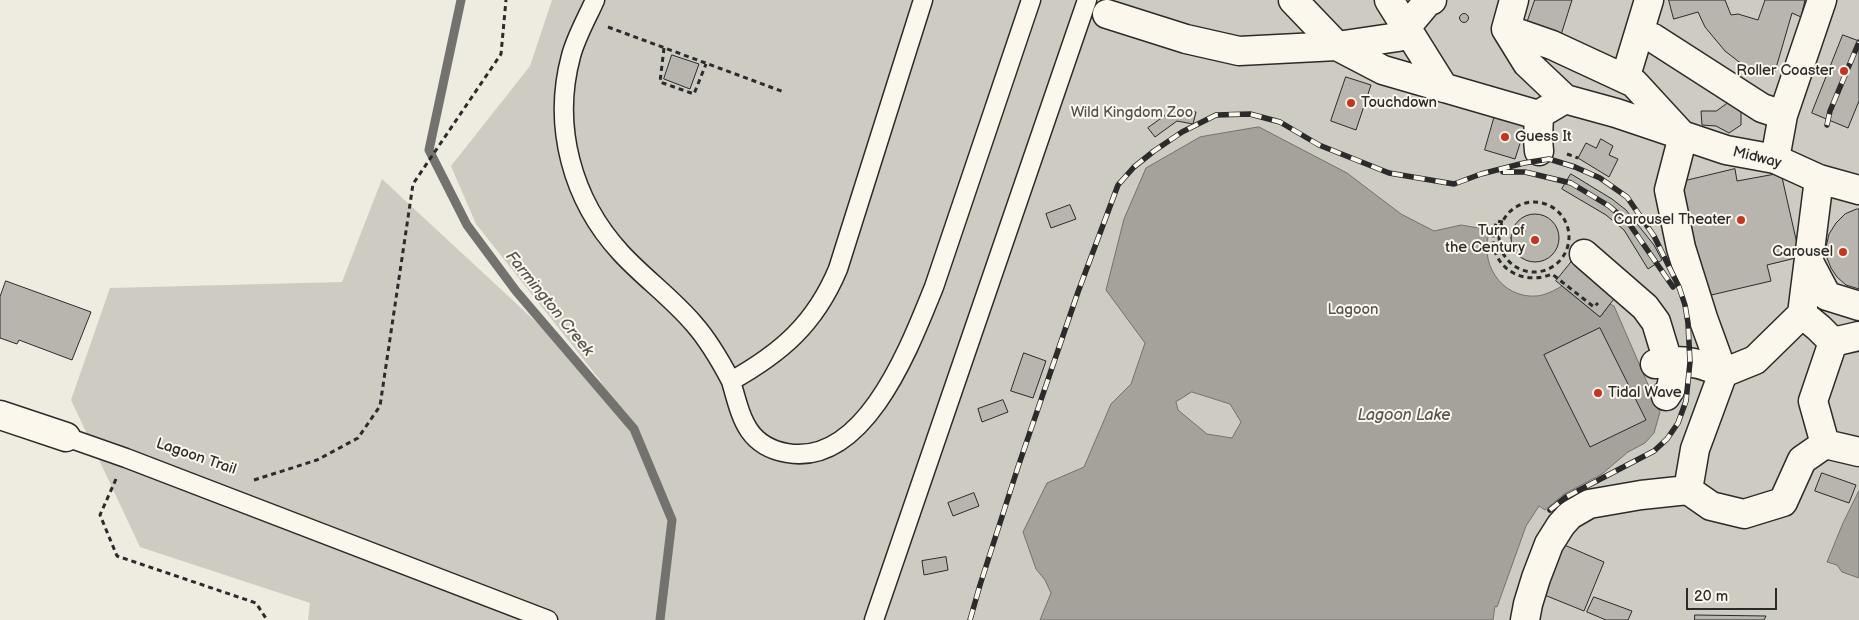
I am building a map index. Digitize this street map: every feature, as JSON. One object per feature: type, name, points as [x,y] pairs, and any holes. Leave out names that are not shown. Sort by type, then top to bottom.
[{"type":"street","points":[[1293,0],[1336,46],[1383,70],[1539,114],[1574,102],[1600,68]]},
{"type":"street","points":[[1390,0],[1444,88]]},
{"type":"street","points":[[1097,7],[1186,39],[1239,51],[1336,46],[1398,37],[1429,0],[1432,0]]},
{"type":"street","points":[[1625,79],[1649,0]]},
{"type":"street","points":[[1775,159],[1783,115],[1822,0]]},
{"type":"street","points":[[1507,1],[1506,29],[1527,63],[1574,102]]},
{"type":"street","points":[[1506,29],[1552,45],[1634,83],[1683,136],[1669,190],[1681,248],[1723,373],[1695,449],[1688,490]]},
{"type":"street","points":[[1639,32],[1653,38],[1762,108],[1783,115]]},
{"type":"street","name":"Midway","points":[[1574,102],[1616,113],[1726,150],[1775,159],[1819,179],[1859,190]]},
{"type":"street","points":[[1539,114],[1539,151]]},
{"type":"street","points":[[1661,362],[1697,363],[1709,366],[1723,373],[1755,360],[1802,314],[1819,179]]},
{"type":"street","points":[[1584,254],[1645,307],[1656,322],[1661,362],[1673,378],[1671,388],[1666,396]]},
{"type":"street","points":[[1809,262],[1828,296],[1859,306]]},
{"type":"street","points":[[1802,314],[1833,342]]},
{"type":"street","points":[[1833,342],[1859,336]]},
{"type":"street","points":[[1825,444],[1813,401],[1833,342]]},
{"type":"street","points":[[0,415],[66,438]]},
{"type":"street","points":[[1525,620],[1536,578],[1549,544],[1570,515],[1589,504],[1641,495],[1688,490],[1711,506],[1744,514],[1783,502],[1802,460],[1825,444],[1859,452]]},
{"type":"lane","points":[[595,0],[572,53],[565,89],[565,129],[576,182],[588,209],[622,255],[694,324],[717,354],[731,381],[746,426],[755,440],[768,448],[801,455],[817,452],[830,446],[858,428],[870,415],[897,371],[918,328],[934,287],[1031,0]]},
{"type":"lane","points":[[731,381],[757,367],[791,341],[808,321],[832,285],[923,0]]},
{"type":"lane","points":[[874,620],[1097,7]]},
{"type":"lane","points":[[66,438],[126,458],[548,620]]},
{"type":"path","name":"Lagoon Trail","points":[[251,481],[317,460],[358,438],[380,406],[413,184],[502,54],[506,0]]},
{"type":"path","points":[[586,19],[784,92]]},
{"type":"path","points":[[664,48],[660,82],[694,94],[706,64]]},
{"type":"path","points":[[1536,202],[1547,204],[1560,213],[1568,228],[1567,250],[1553,267],[1542,271],[1530,272],[1518,268],[1509,261],[1502,251],[1499,239],[1503,222],[1514,208],[1524,203],[1536,202]]},
{"type":"path","points":[[1503,222],[1497,221],[1494,227],[1495,255],[1503,266],[1515,275],[1528,279],[1542,278],[1552,274],[1594,308],[1615,280]]},
{"type":"path","points":[[126,458],[100,515],[117,556],[256,603],[267,620]]},
{"type":"green space","points":[[552,0],[1859,0],[1859,620],[308,620],[310,603],[140,547],[71,400],[110,288],[342,282],[382,179],[603,384],[476,224],[451,166],[530,66]]},
{"type":"water","name":"Lagoon Lake","points":[[1259,127],[1347,173],[1401,214],[1434,231],[1461,225],[1490,230],[1487,254],[1490,266],[1503,285],[1513,291],[1524,295],[1537,296],[1562,286],[1600,317],[1610,304],[1614,306],[1660,412],[1654,433],[1645,443],[1628,452],[1602,474],[1564,494],[1545,510],[1539,506],[1526,526],[1497,607],[1495,606],[1493,620],[1040,620],[1051,593],[1045,580],[1036,569],[1023,532],[1047,483],[1084,467],[1111,404],[1131,384],[1145,343],[1106,290],[1124,219],[1146,168],[1200,137]],"holes":[[[1192,392],[1230,404],[1241,422],[1232,438],[1207,434],[1178,410],[1176,402]]]},
{"type":"water","points":[[1859,491],[1859,578],[1842,572],[1837,565],[1827,562]]},
{"type":"building","points":[[1535,0],[1572,0],[1560,38],[1526,26]]},
{"type":"building","points":[[1669,0],[1725,0],[1731,15],[1738,14],[1758,20],[1765,0],[1805,0],[1801,17],[1792,13],[1774,75],[1743,65],[1725,51],[1705,27],[1698,12],[1674,19]]},
{"type":"building","points":[[1464,14],[1468,18],[1464,22],[1460,18]]},
{"type":"building","name":"Roller Coaster","points":[[1843,35],[1859,41],[1859,101],[1848,128],[1812,113]]},
{"type":"building","points":[[672,55],[699,64],[690,89],[664,79]]},
{"type":"building","name":"Touchdown","points":[[1346,77],[1371,85],[1356,130],[1331,121]]},
{"type":"building","points":[[1728,103],[1741,111],[1741,125],[1729,133],[1716,126],[1702,125],[1701,111],[1716,111]]},
{"type":"building","points":[[1176,108],[1196,112],[1193,124],[1177,121],[1155,137],[1148,128]]},
{"type":"building","name":"Guess It","points":[[1495,115],[1526,125],[1515,159],[1485,150]]},
{"type":"building","points":[[1601,139],[1613,146],[1609,155],[1618,159],[1609,177],[1578,158],[1586,143],[1596,148]]},
{"type":"building","name":"Carousel Theater","points":[[1735,169],[1737,181],[1781,173],[1800,257],[1767,265],[1771,281],[1707,296],[1681,182]]},
{"type":"building","points":[[1571,174],[1612,199],[1626,210],[1654,245],[1662,260],[1648,269],[1624,230],[1606,215],[1562,189]]},
{"type":"building","points":[[1070,205],[1076,219],[1051,228],[1046,214]]},
{"type":"building","name":"Carousel","points":[[1859,209],[1859,289],[1846,285],[1837,277],[1827,258],[1826,247],[1829,234],[1836,223],[1845,214]]},
{"type":"building","name":"Turn of the Century","points":[[1535,214],[1544,216],[1552,221],[1557,229],[1559,238],[1557,247],[1552,255],[1544,260],[1535,262],[1526,260],[1518,255],[1513,247],[1511,238],[1513,229],[1518,221],[1526,216]]},
{"type":"building","points":[[1573,260],[1617,295],[1600,317],[1556,281]]},
{"type":"building","points":[[6,281],[91,312],[72,360],[19,340],[17,344],[0,338],[0,297]]},
{"type":"building","name":"Tidal Wave","points":[[1600,328],[1646,420],[1590,447],[1544,355]]},
{"type":"building","points":[[1024,353],[1046,361],[1033,398],[1011,391]]},
{"type":"building","points":[[1003,400],[1008,412],[982,422],[978,409]]},
{"type":"building","points":[[1822,473],[1856,485],[1849,503],[1815,491]]},
{"type":"building","points":[[974,493],[979,506],[953,516],[948,503]]},
{"type":"building","points":[[1562,544],[1604,562],[1584,611],[1542,594]]},
{"type":"building","points":[[946,557],[948,570],[924,575],[922,561]]},
{"type":"building","points":[[1594,597],[1632,611],[1628,620],[1606,620],[1587,612]]},
{"type":"building","points":[[1695,615],[1766,616],[1764,620],[1695,620]]},
{"type":"waterway","name":"Farmington Creek","points":[[461,0],[429,150],[467,225],[516,291],[634,429],[672,520],[660,620]]},
{"type":"railway","points":[[1827,125],[1830,111],[1859,42]]},
{"type":"railway","points":[[970,620],[1018,467],[1078,292],[1118,185],[1134,167],[1154,151],[1182,132],[1216,115],[1250,114],[1280,122],[1319,145],[1389,173],[1454,184],[1481,174],[1549,159],[1575,167],[1600,178],[1627,197],[1654,236],[1679,287],[1685,305],[1690,362],[1686,401],[1678,423],[1667,439],[1654,451],[1566,497],[1550,510]]},
{"type":"railway","points":[[1503,172],[1525,172],[1571,183],[1609,206],[1628,222],[1673,287]]},
{"type":"place","name":"Roller Coaster","points":[[1844,71]]},
{"type":"place","name":"Touchdown","points":[[1351,103]]},
{"type":"place","name":"Guess It","points":[[1505,137]]},
{"type":"place","name":"Carousel Theater","points":[[1741,220]]},
{"type":"place","name":"Turn of the Century","points":[[1535,240]]},
{"type":"place","name":"Carousel","points":[[1843,252]]},
{"type":"place","name":"Tidal Wave","points":[[1598,393]]},
{"type":"park label","name":"Wild Kingdom Zoo","points":[[1132,113]]},
{"type":"park label","name":"Lagoon","points":[[1353,310]]}]
